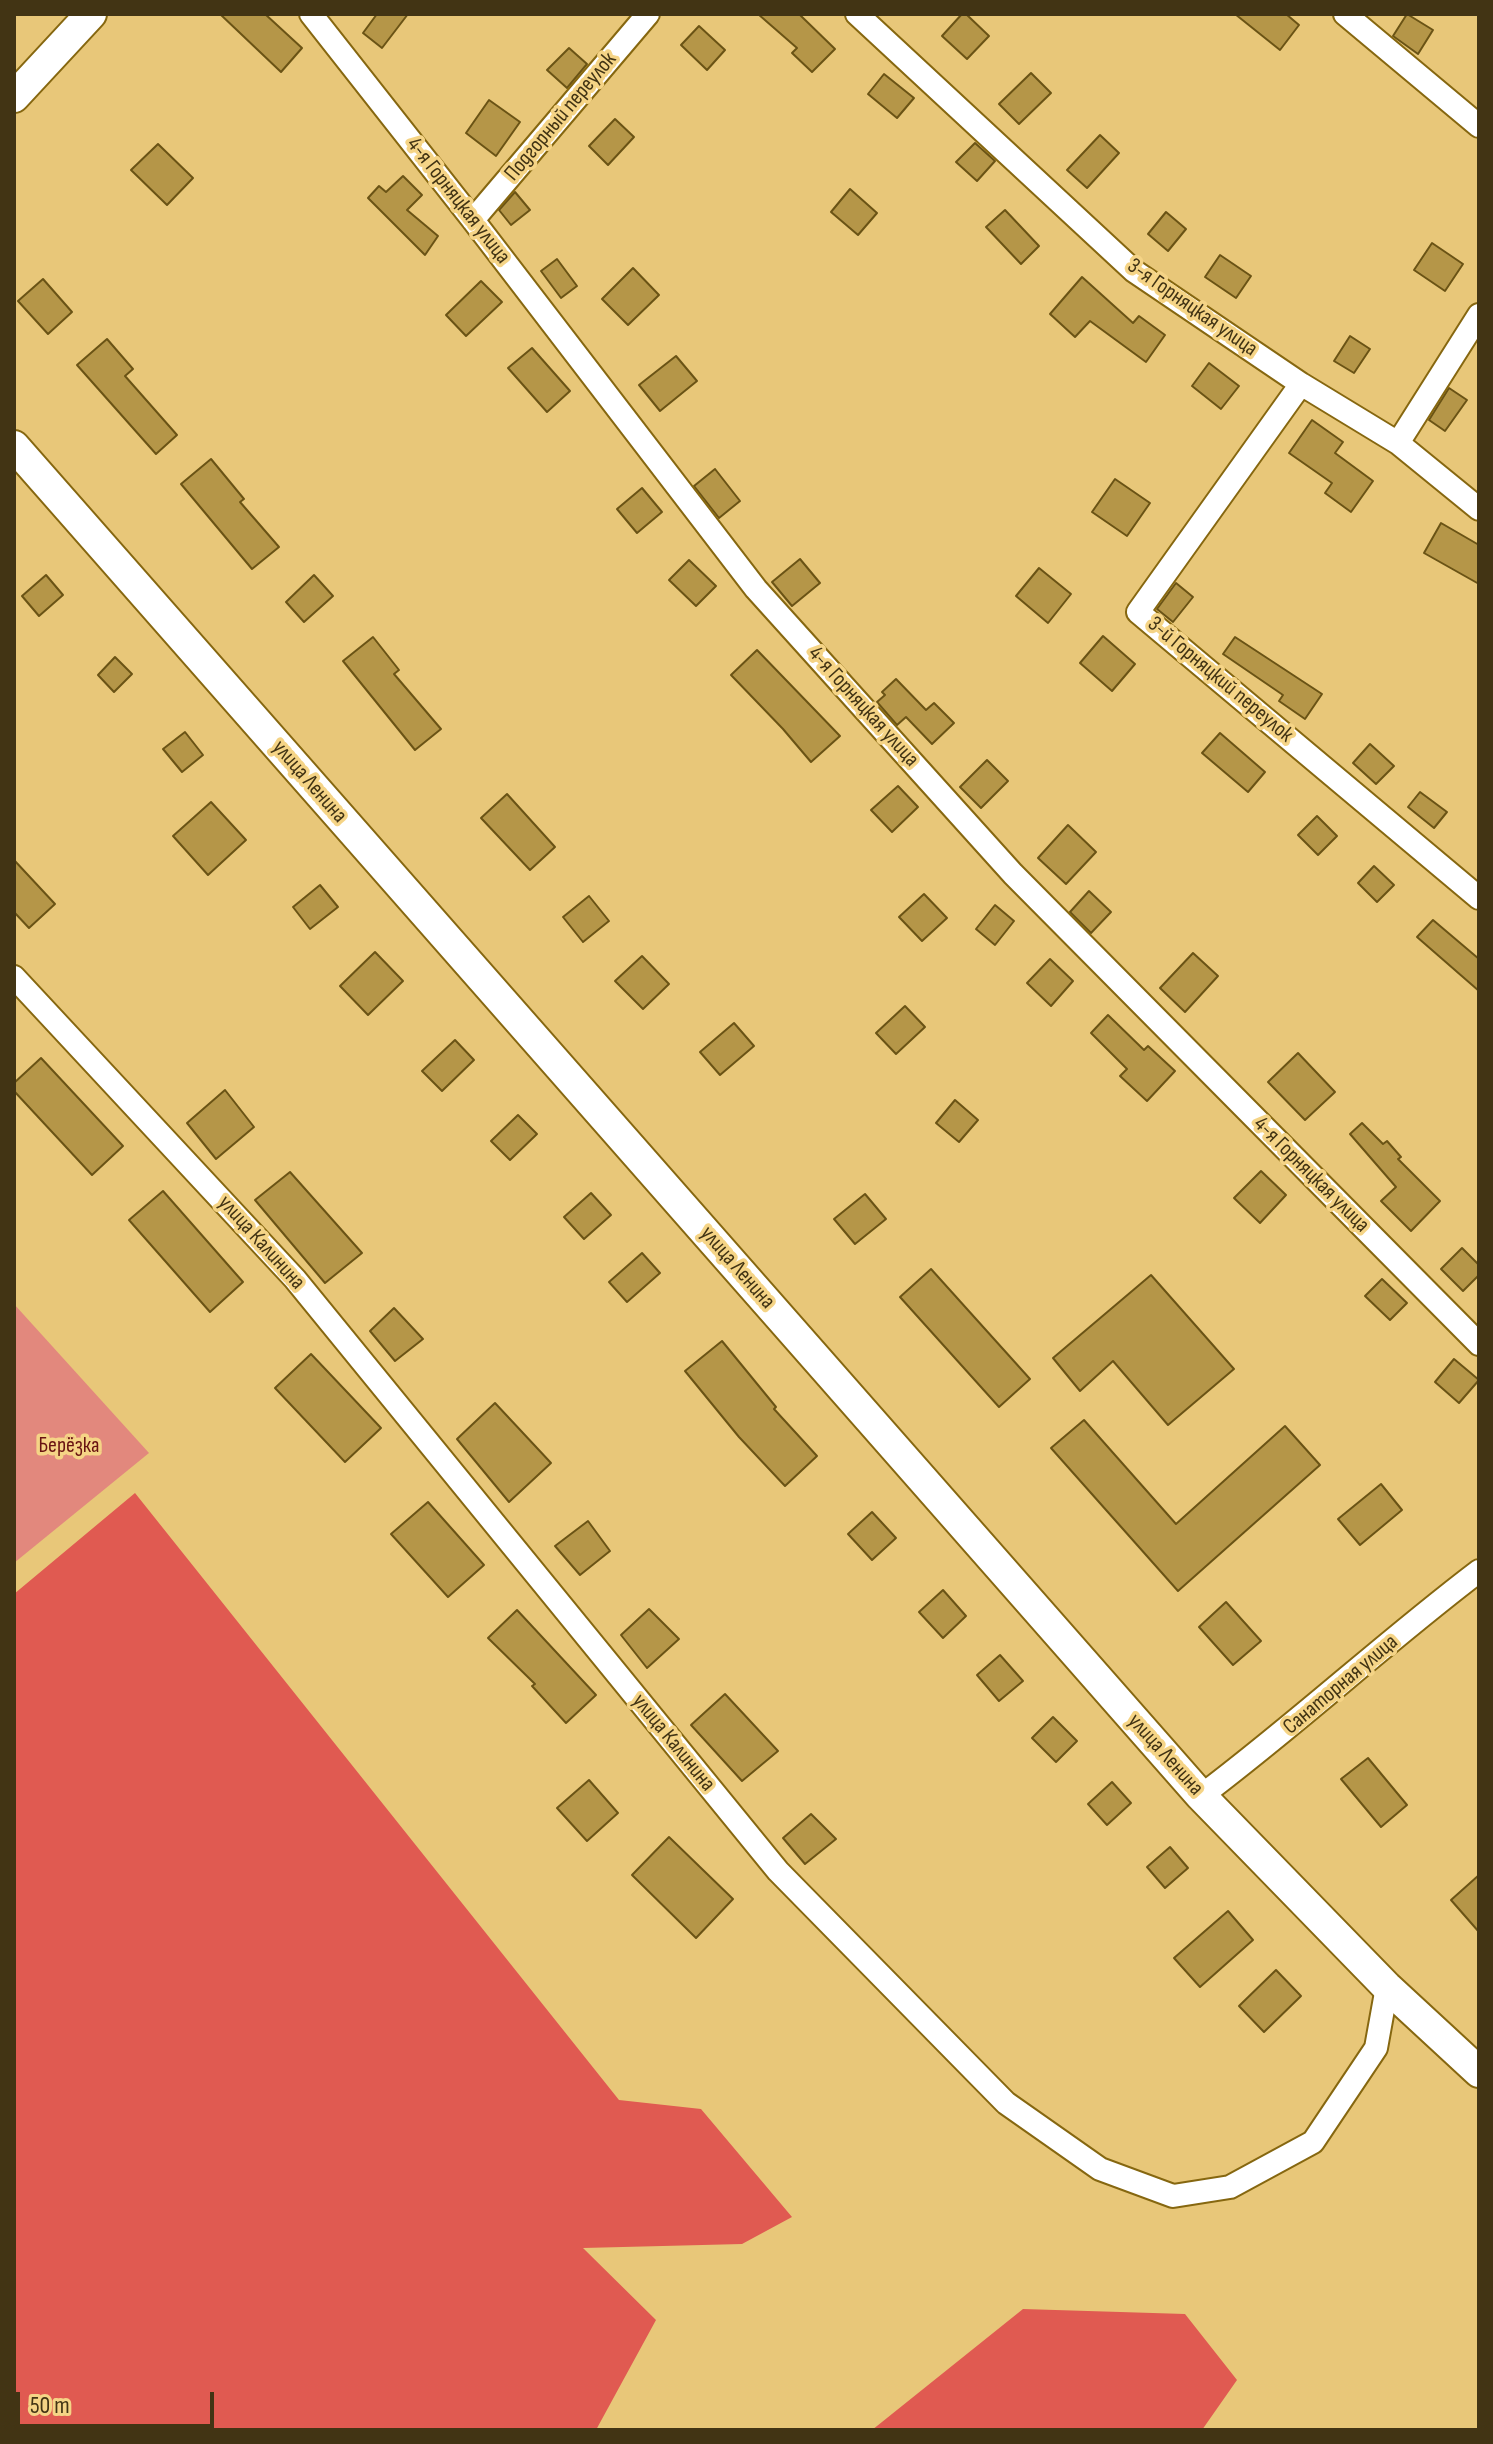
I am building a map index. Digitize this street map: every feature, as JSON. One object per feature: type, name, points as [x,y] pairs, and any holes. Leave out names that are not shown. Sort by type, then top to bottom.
[{"type":"main road","points":[[14,97],[91,14]]},
{"type":"main road","name":"улица Ленина","points":[[14,446],[1201,1796],[1387,1987],[1479,2072]]},
{"type":"street","name":"4-я Горняцкая улица","points":[[311,14],[756,589],[1013,874],[1479,1344]]},
{"type":"street","name":"Подгорный переулок","points":[[473,220],[648,14]]},
{"type":"street","name":"3-я Горняцкая улица","points":[[857,14],[1134,271],[1301,384],[1398,443],[1479,509]]},
{"type":"street","points":[[1345,14],[1479,126]]},
{"type":"street","points":[[1398,443],[1479,315]]},
{"type":"street","name":"3-й Горняцкий переулок","points":[[1301,384],[1138,612],[1479,898]]},
{"type":"street","name":"улица Калинина","points":[[14,977],[295,1279],[778,1871],[1006,2103],[1100,2169],[1173,2196],[1230,2187],[1313,2142],[1376,2048],[1387,1987]]},
{"type":"street","name":"Санаторная улица","points":[[1201,1796],[1275,1741],[1438,1602],[1479,1571]]},
{"type":"green space","name":"Берёзка","points":[[14,1304],[149,1453],[14,1563]]},
{"type":"shaded area","points":[[135,1493],[619,2100],[701,2109],[792,2217],[742,2244],[583,2248],[656,2320],[596,2430],[14,2430],[14,1594]]},
{"type":"shaded area","points":[[1023,2309],[1185,2314],[1237,2380],[1202,2430],[872,2430]]},
{"type":"building","points":[[220,14],[265,14],[302,48],[281,72]]},
{"type":"building","points":[[377,14],[408,14],[382,48],[363,33]]},
{"type":"building","points":[[758,14],[799,14],[835,49],[812,72],[792,53],[797,48]]},
{"type":"building","points":[[962,14],[966,14],[989,36],[967,59],[942,36]]},
{"type":"building","points":[[1235,14],[1286,14],[1299,25],[1280,50]]},
{"type":"building","points":[[1407,14],[1433,30],[1418,54],[1393,36]]},
{"type":"building","points":[[699,26],[725,50],[707,70],[681,45]]},
{"type":"building","points":[[569,48],[587,64],[567,88],[547,70]]},
{"type":"building","points":[[1031,73],[1051,93],[1019,124],[999,104]]},
{"type":"building","points":[[884,74],[914,98],[897,118],[868,94]]},
{"type":"building","points":[[489,100],[520,122],[496,156],[466,133]]},
{"type":"building","points":[[615,119],[634,137],[608,165],[589,146]]},
{"type":"building","points":[[1100,135],[1119,153],[1087,188],[1067,170]]},
{"type":"building","points":[[975,143],[995,161],[977,181],[956,162]]},
{"type":"building","points":[[158,144],[193,178],[167,205],[131,170]]},
{"type":"building","points":[[403,176],[422,195],[407,210],[438,236],[425,255],[368,198],[379,186],[386,192]]},
{"type":"building","points":[[850,189],[877,213],[858,235],[831,212]]},
{"type":"building","points":[[515,192],[530,210],[511,225],[499,210]]},
{"type":"building","points":[[1005,210],[1039,246],[1021,264],[986,227]]},
{"type":"building","points":[[1166,212],[1186,229],[1168,251],[1148,234]]},
{"type":"building","points":[[1432,243],[1463,264],[1445,291],[1414,270]]},
{"type":"building","points":[[1220,255],[1251,276],[1236,298],[1205,277]]},
{"type":"building","points":[[557,259],[577,286],[561,298],[541,271]]},
{"type":"building","points":[[633,268],[659,295],[628,325],[602,299]]},
{"type":"building","points":[[1082,277],[1133,323],[1139,316],[1165,335],[1146,362],[1090,321],[1075,337],[1050,314]]},
{"type":"building","points":[[43,279],[72,312],[48,334],[18,301]]},
{"type":"building","points":[[481,281],[502,302],[466,336],[446,315]]},
{"type":"building","points":[[1350,336],[1370,349],[1354,373],[1334,361]]},
{"type":"building","points":[[107,339],[133,369],[125,376],[177,435],[156,454],[77,365]]},
{"type":"building","points":[[532,348],[570,391],[547,412],[508,368]]},
{"type":"building","points":[[676,356],[697,381],[660,411],[639,385]]},
{"type":"building","points":[[1209,363],[1239,386],[1221,409],[1192,386]]},
{"type":"building","points":[[1449,388],[1467,400],[1445,431],[1429,420]]},
{"type":"building","points":[[1312,420],[1343,442],[1335,453],[1373,481],[1351,512],[1325,493],[1332,483],[1289,453]]},
{"type":"building","points":[[211,459],[244,499],[240,502],[279,547],[252,569],[181,484]]},
{"type":"building","points":[[715,469],[740,501],[719,518],[694,486]]},
{"type":"building","points":[[1115,479],[1150,503],[1127,536],[1092,512]]},
{"type":"building","points":[[642,488],[662,512],[637,533],[617,509]]},
{"type":"building","points":[[1441,523],[1479,545],[1479,584],[1424,553]]},
{"type":"building","points":[[800,559],[820,583],[792,606],[772,582]]},
{"type":"building","points":[[689,560],[716,586],[696,606],[669,580]]},
{"type":"building","points":[[1039,568],[1071,594],[1048,623],[1016,596]]},
{"type":"building","points":[[46,575],[63,595],[39,616],[22,596]]},
{"type":"building","points":[[314,575],[333,596],[304,622],[286,602]]},
{"type":"building","points":[[1176,583],[1193,597],[1173,622],[1157,609]]},
{"type":"building","points":[[1103,636],[1135,664],[1112,691],[1080,663]]},
{"type":"building","points":[[373,637],[399,670],[394,674],[441,729],[415,750],[343,661]]},
{"type":"building","points":[[1235,637],[1322,694],[1305,719],[1279,701],[1283,695],[1223,654]]},
{"type":"building","points":[[757,650],[840,736],[811,762],[731,675]]},
{"type":"building","points":[[115,657],[132,674],[114,692],[98,675]]},
{"type":"building","points":[[896,679],[926,710],[934,703],[954,723],[932,744],[906,717],[897,725],[877,702],[885,695],[882,692]]},
{"type":"building","points":[[185,732],[203,755],[182,772],[163,749]]},
{"type":"building","points":[[1220,733],[1265,772],[1248,792],[1202,753]]},
{"type":"building","points":[[1370,744],[1394,766],[1376,784],[1353,763]]},
{"type":"building","points":[[987,760],[1008,781],[981,808],[960,787]]},
{"type":"building","points":[[898,786],[918,807],[892,832],[871,810]]},
{"type":"building","points":[[1420,792],[1447,812],[1434,828],[1408,807]]},
{"type":"building","points":[[507,794],[555,847],[530,870],[481,818]]},
{"type":"building","points":[[211,802],[246,840],[208,875],[173,836]]},
{"type":"building","points":[[1317,816],[1337,836],[1318,855],[1298,835]]},
{"type":"building","points":[[1068,825],[1096,852],[1066,884],[1038,858]]},
{"type":"building","points":[[14,860],[55,904],[29,928],[14,912]]},
{"type":"building","points":[[1374,866],[1394,885],[1377,902],[1358,883]]},
{"type":"building","points":[[320,885],[338,907],[310,929],[293,907]]},
{"type":"building","points":[[1089,891],[1111,912],[1091,933],[1070,912]]},
{"type":"building","points":[[924,894],[947,918],[922,941],[899,917]]},
{"type":"building","points":[[589,896],[609,921],[583,942],[563,917]]},
{"type":"building","points":[[995,905],[1014,921],[995,945],[976,929]]},
{"type":"building","points":[[1433,920],[1479,959],[1479,991],[1417,937]]},
{"type":"building","points":[[375,952],[403,981],[368,1015],[340,986]]},
{"type":"building","points":[[1193,953],[1218,976],[1185,1012],[1160,988]]},
{"type":"building","points":[[642,956],[669,984],[643,1009],[615,981]]},
{"type":"building","points":[[1050,959],[1073,981],[1051,1006],[1027,983]]},
{"type":"building","points":[[905,1006],[925,1027],[896,1054],[876,1033]]},
{"type":"building","points":[[1108,1015],[1144,1050],[1148,1046],[1175,1071],[1147,1101],[1120,1076],[1127,1069],[1091,1033]]},
{"type":"building","points":[[734,1023],[754,1046],[720,1075],[700,1052]]},
{"type":"building","points":[[455,1040],[474,1060],[442,1091],[422,1071]]},
{"type":"building","points":[[1298,1053],[1335,1092],[1305,1120],[1268,1082]]},
{"type":"building","points":[[41,1058],[123,1146],[92,1175],[14,1091],[14,1083]]},
{"type":"building","points":[[225,1090],[254,1127],[216,1159],[187,1123]]},
{"type":"building","points":[[955,1100],[978,1120],[959,1142],[936,1123]]},
{"type":"building","points":[[518,1115],[537,1134],[510,1160],[491,1141]]},
{"type":"building","points":[[1362,1123],[1383,1144],[1387,1141],[1401,1157],[1398,1159],[1440,1201],[1411,1231],[1381,1201],[1396,1187],[1350,1134]]},
{"type":"building","points":[[1261,1171],[1286,1195],[1260,1223],[1234,1198]]},
{"type":"building","points":[[290,1172],[362,1253],[325,1283],[255,1200]]},
{"type":"building","points":[[163,1191],[243,1282],[210,1312],[129,1220]]},
{"type":"building","points":[[591,1193],[611,1215],[584,1239],[564,1217]]},
{"type":"building","points":[[865,1194],[886,1219],[855,1244],[834,1219]]},
{"type":"building","points":[[1462,1248],[1479,1265],[1479,1275],[1463,1291],[1441,1269]]},
{"type":"building","points":[[642,1253],[660,1273],[627,1302],[609,1282]]},
{"type":"building","points":[[931,1269],[1030,1379],[999,1407],[900,1297]]},
{"type":"building","points":[[1151,1275],[1234,1369],[1168,1425],[1113,1361],[1080,1391],[1053,1358]]},
{"type":"building","points":[[1382,1279],[1407,1303],[1390,1320],[1365,1296]]},
{"type":"building","points":[[394,1308],[423,1339],[395,1361],[370,1331]]},
{"type":"building","points":[[722,1341],[776,1407],[774,1409],[817,1456],[785,1486],[739,1437],[685,1371]]},
{"type":"building","points":[[311,1354],[381,1428],[345,1462],[275,1388]]},
{"type":"building","points":[[1454,1359],[1479,1380],[1459,1403],[1435,1382]]},
{"type":"building","points":[[495,1403],[551,1463],[509,1502],[457,1439]]},
{"type":"building","points":[[1084,1420],[1176,1524],[1285,1426],[1320,1465],[1178,1591],[1051,1448]]},
{"type":"building","points":[[1381,1484],[1402,1510],[1360,1545],[1338,1519]]},
{"type":"building","points":[[428,1502],[484,1565],[448,1597],[391,1534]]},
{"type":"building","points":[[872,1512],[896,1538],[872,1560],[848,1534]]},
{"type":"building","points":[[588,1521],[610,1551],[580,1575],[555,1546]]},
{"type":"building","points":[[943,1590],[966,1616],[943,1638],[919,1612]]},
{"type":"building","points":[[1226,1602],[1261,1641],[1233,1665],[1199,1627]]},
{"type":"building","points":[[649,1609],[679,1639],[647,1668],[621,1635]]},
{"type":"building","points":[[517,1610],[596,1695],[566,1723],[532,1686],[535,1684],[488,1638]]},
{"type":"building","points":[[1000,1655],[1023,1681],[999,1701],[977,1675]]},
{"type":"building","points":[[725,1694],[778,1751],[742,1781],[691,1725]]},
{"type":"building","points":[[1053,1717],[1077,1741],[1056,1762],[1032,1738]]},
{"type":"building","points":[[1368,1758],[1407,1805],[1381,1827],[1341,1779]]},
{"type":"building","points":[[589,1780],[618,1813],[587,1841],[557,1808]]},
{"type":"building","points":[[1112,1782],[1131,1803],[1107,1825],[1088,1804]]},
{"type":"building","points":[[811,1814],[836,1839],[805,1864],[783,1838]]},
{"type":"building","points":[[669,1837],[733,1899],[696,1938],[632,1875]]},
{"type":"building","points":[[1170,1847],[1188,1868],[1165,1888],[1147,1867]]},
{"type":"building","points":[[1479,1875],[1479,1932],[1451,1900]]},
{"type":"building","points":[[1228,1911],[1253,1940],[1200,1987],[1174,1958]]},
{"type":"building","points":[[1276,1970],[1301,1996],[1264,2032],[1239,2006]]}]
